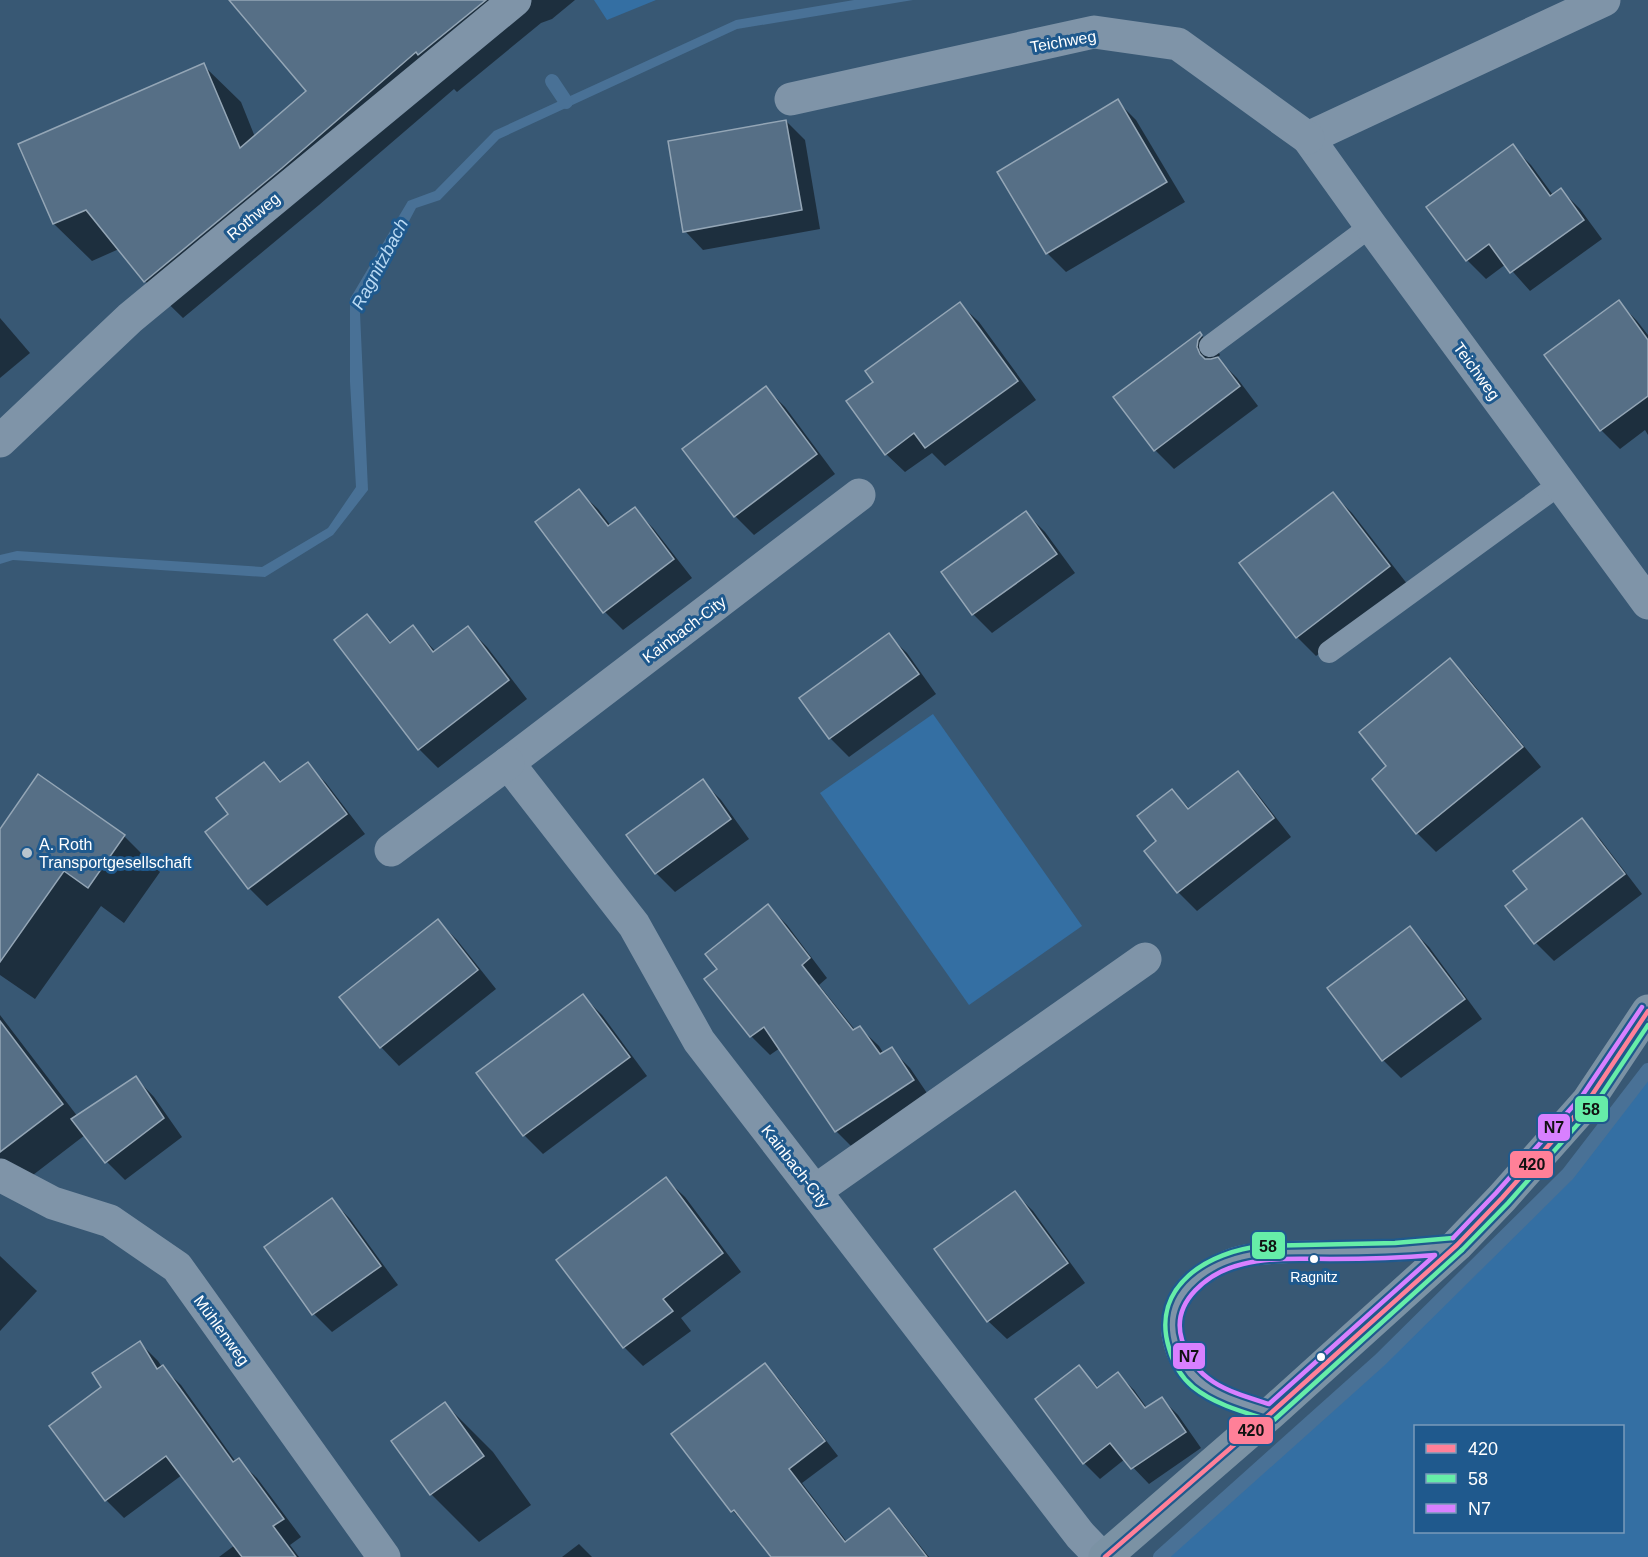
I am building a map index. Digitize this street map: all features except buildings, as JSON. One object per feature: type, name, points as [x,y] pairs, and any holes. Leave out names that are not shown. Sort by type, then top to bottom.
[{"type":"main road","points":[[1103,1557],[1271,1413],[1457,1245],[1588,1101],[1648,1011]]},
{"type":"street","name":"Rothweg","points":[[0,441],[130,318],[515,0]]},
{"type":"street","points":[[1308,138],[1604,0]]},
{"type":"street","name":"Teichweg","points":[[791,99],[1094,32],[1178,44],[1308,138],[1648,603]]},
{"type":"street","name":"Kainbach-City","points":[[391,850],[508,764],[859,495]]},
{"type":"street","name":"Kainbach-City","points":[[508,764],[634,925],[699,1041],[1080,1535],[1103,1557]]},
{"type":"street","points":[[815,1191],[1145,959]]},
{"type":"street","name":"Mühlenweg","points":[[0,1175],[53,1203],[110,1221],[177,1267],[384,1557]]},
{"type":"lane","points":[[1210,346],[1371,226]]},
{"type":"lane","points":[[1329,652],[1560,484]]},
{"type":"lane","points":[[1271,1413],[1215,1393],[1197,1382],[1180,1361],[1172,1328],[1177,1304],[1188,1286],[1213,1268],[1237,1257],[1274,1253],[1400,1251],[1457,1245]]},
{"type":"shaded area","points":[[594,0],[656,0],[607,20]]},
{"type":"shaded area","points":[[933,714],[1082,926],[969,1005],[820,793]]},
{"type":"shaded area","points":[[1648,1070],[1648,1557],[1160,1557],[1380,1360],[1568,1174]]},
{"type":"water","name":"Ragnitzbach","points":[[854,0],[913,0],[737,29],[499,139],[440,200],[416,208],[360,313],[368,490],[333,535],[265,577],[13,560],[0,564],[0,555],[17,551],[262,567],[328,528],[356,487],[350,382],[350,299],[408,201],[435,191],[494,131],[736,20]]},
{"type":"waterway","points":[[552,81],[566,102]]},
{"type":"waterway","points":[[1160,1557],[1380,1360],[1568,1174],[1648,1070]]},
{"type":"transit line","name":"N7","points":[[1453,1238],[1582,1096],[1642,1007]]},
{"type":"transit line","name":"420","points":[[1105,1557],[1271,1413],[1457,1245],[1588,1101],[1648,1011]]},
{"type":"transit line","name":"58","points":[[1462,1250],[1508,1203],[1594,1106],[1648,1025]]},
{"type":"transit line","name":"58","points":[[1453,1238],[1395,1243],[1263,1246],[1223,1255],[1205,1264],[1176,1290],[1168,1307],[1165,1326],[1173,1359],[1185,1379],[1201,1393],[1229,1407],[1274,1420],[1462,1250]]},
{"type":"transit line","name":"N7","points":[[1435,1255],[1269,1404],[1228,1390],[1205,1376],[1188,1355],[1182,1340],[1180,1326],[1187,1301],[1206,1281],[1230,1268],[1275,1259],[1369,1259],[1435,1255]]},
{"type":"place","name":"A. Roth Transportgesellschaft","points":[[27,853]]},
{"type":"place","name":"Ragnitz","points":[[1314,1259]]}]
